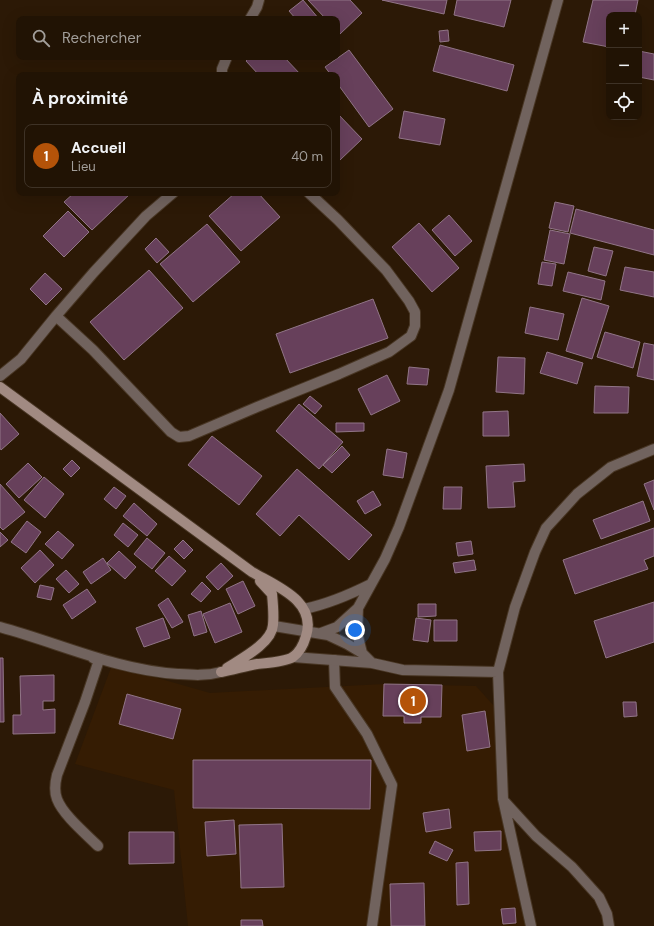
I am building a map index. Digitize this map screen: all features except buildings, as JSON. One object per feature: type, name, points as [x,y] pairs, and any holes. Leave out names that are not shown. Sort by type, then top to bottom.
[{"type":"street","points":[[252,16],[259,0]]},
{"type":"street","points":[[321,633],[337,627],[358,608],[386,559],[399,527],[449,390],[558,0]]},
{"type":"street","points":[[222,72],[226,60]]},
{"type":"street","points":[[0,376],[21,359],[94,272],[146,216],[169,196]]},
{"type":"street","points":[[56,316],[93,350],[171,432],[179,437],[189,436],[389,352],[411,336],[415,326],[415,312],[386,270],[338,220],[312,196]]},
{"type":"street","points":[[0,387],[252,572],[295,598],[304,609],[308,620],[303,646],[293,657]]},
{"type":"street","points":[[531,926],[503,800],[498,672],[515,607],[535,552],[546,528],[577,494],[611,467],[654,449]]},
{"type":"street","points":[[221,672],[254,651],[269,637],[274,626],[272,594],[252,572]]},
{"type":"street","points":[[304,609],[324,605],[343,598],[371,584]]},
{"type":"street","points":[[358,608],[357,633],[362,653]]},
{"type":"street","points":[[274,626],[328,635],[362,653],[372,663]]},
{"type":"street","points":[[0,627],[99,660],[85,702],[57,775],[55,786],[57,799],[62,809],[98,846]]},
{"type":"street","points":[[90,657],[163,673],[196,675],[211,675],[293,657],[372,663],[403,670],[498,672]]},
{"type":"street","points":[[334,660],[335,687],[367,734],[392,785],[372,926]]},
{"type":"street","points":[[503,800],[536,836],[572,867],[599,898],[607,914],[609,926]]},
{"type":"shaded area","points":[[112,665],[210,693],[384,684],[476,686],[494,706],[525,926],[188,926],[174,790],[75,764]]},
{"type":"place","name":"Accueil","points":[[413,701]]}]
